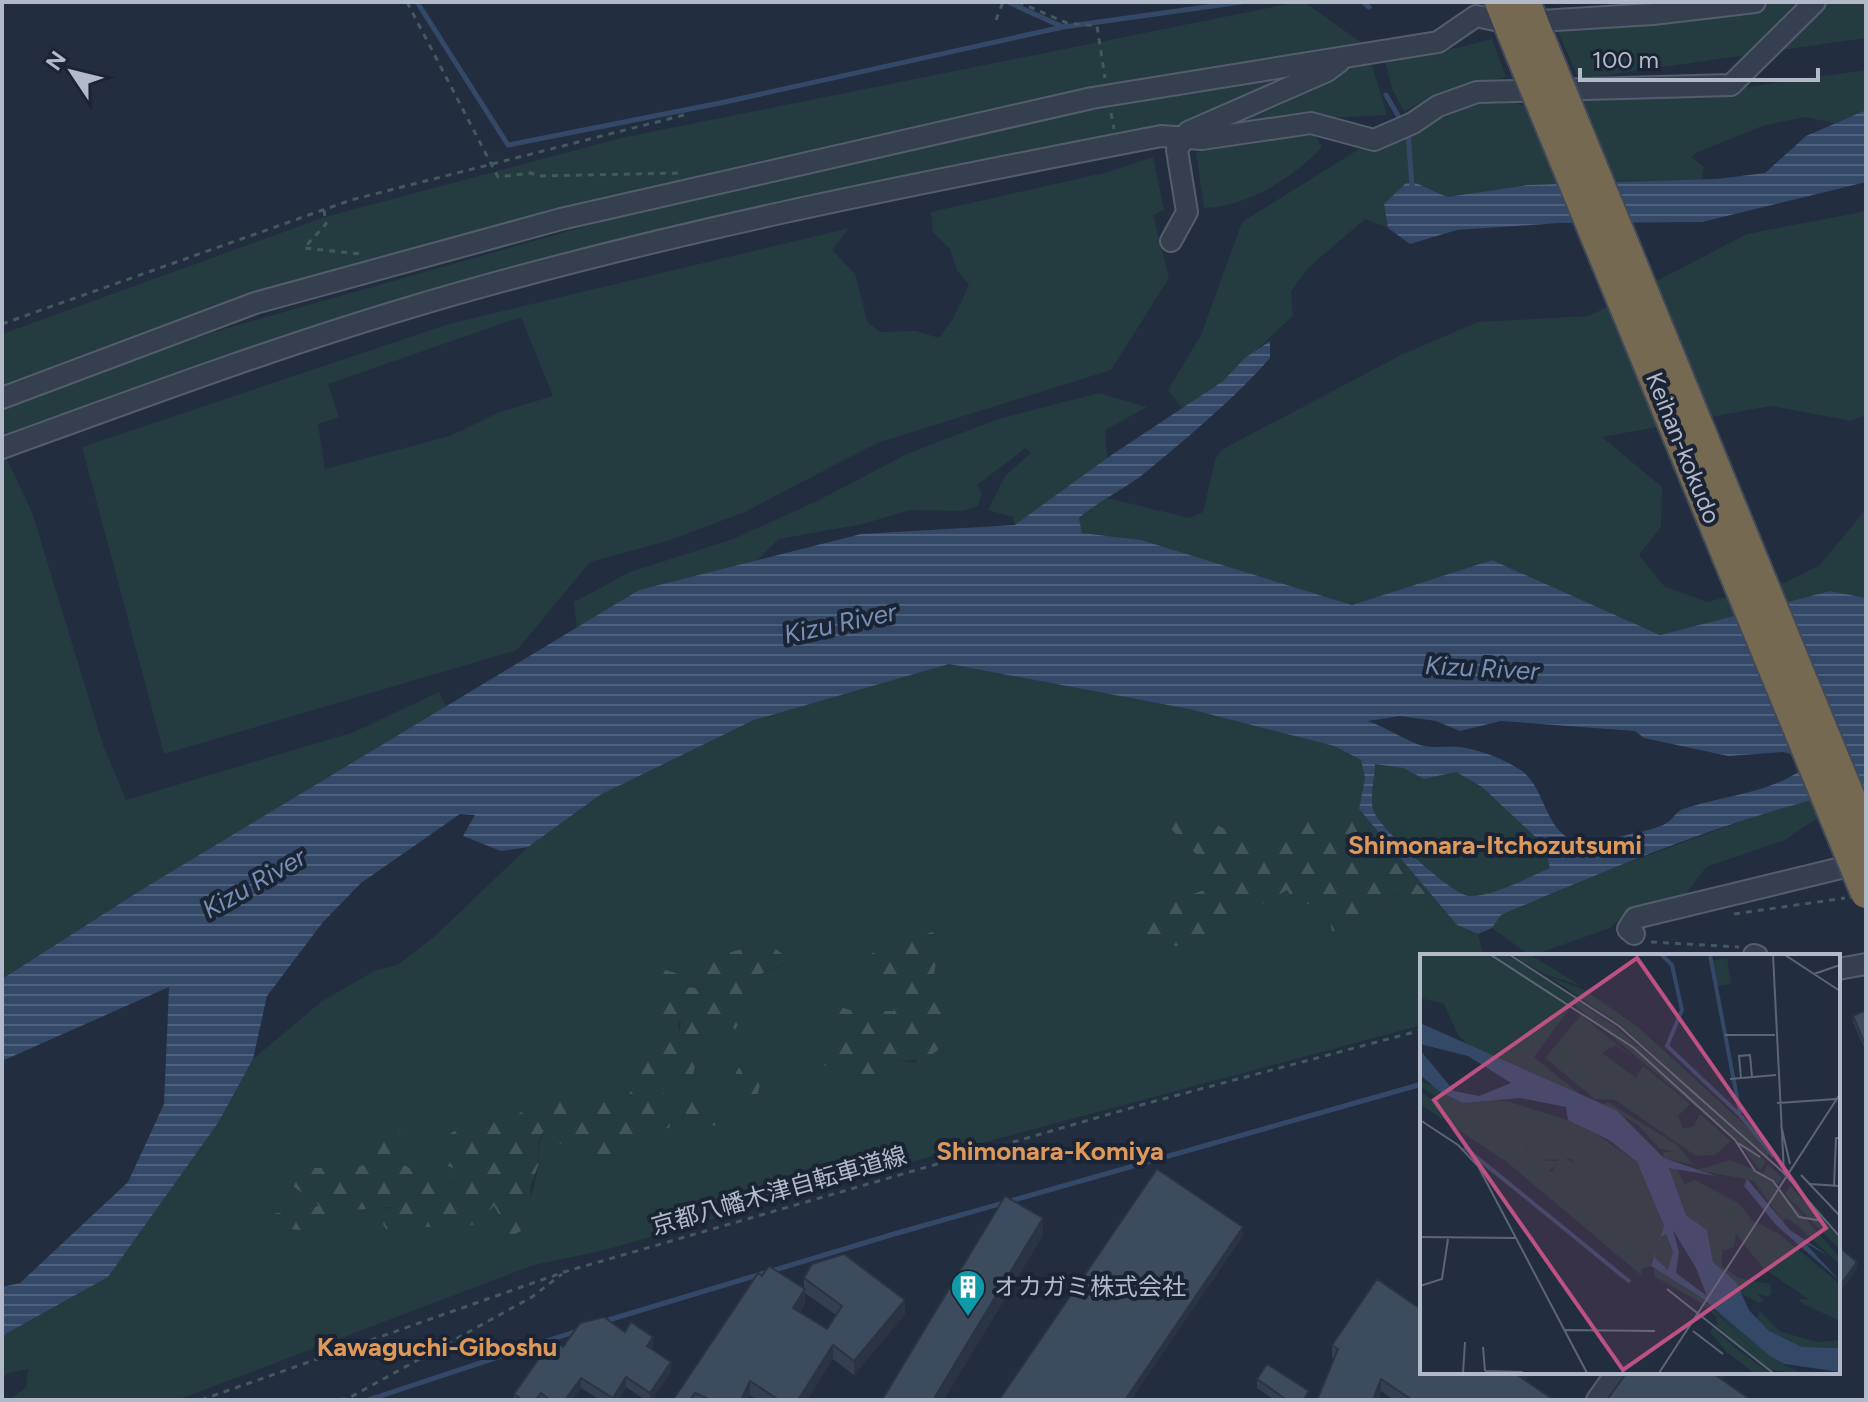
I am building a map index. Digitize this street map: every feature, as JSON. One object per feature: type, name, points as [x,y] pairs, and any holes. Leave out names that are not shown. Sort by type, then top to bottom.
[{"type":"highway","name":"Keihan-kokudo","points":[[1509,20],[1866,837]]},
{"type":"highway","name":"Keihan-kokudo","points":[[1509,20],[1860,895]]},
{"type":"street","points":[[2,398],[255,303],[394,264],[561,219],[1092,98],[1438,42],[1509,20],[1653,14],[1755,2]]},
{"type":"street","points":[[2,448],[238,362],[409,308],[817,203],[1161,136],[1202,139],[1311,123],[1374,140],[1413,123],[1438,106],[1477,92],[1731,85],[1815,2]]},
{"type":"street","points":[[1171,241],[1187,212],[1177,150],[1185,137],[1200,125],[1327,71],[1345,57]]},
{"type":"street","points":[[1634,934],[1628,929],[1635,918],[1866,862]]},
{"type":"street","points":[[1840,969],[1866,964]]},
{"type":"street","points":[[1597,1400],[1616,1374]]},
{"type":"path","points":[[407,2],[498,177],[531,173],[538,176],[680,173]]},
{"type":"path","points":[[996,20],[1003,2]]},
{"type":"path","points":[[1018,2],[1067,23],[1097,26]]},
{"type":"path","points":[[2,324],[324,210],[684,115]]},
{"type":"path","points":[[324,210],[326,224],[304,248],[388,257],[394,264]]},
{"type":"path","points":[[1723,915],[1860,895]]},
{"type":"path","points":[[1634,934],[1646,941],[1750,948],[1754,954]]},
{"type":"path","name":"京都八幡木津自転車道線","points":[[201,1400],[564,1272],[1148,1103],[1420,1031]]},
{"type":"path","points":[[316,1400],[347,1400],[532,1297],[564,1272]]},
{"type":"green space","points":[[1304,2],[1362,43],[1094,88],[728,170],[248,296],[2,390],[2,334],[325,217],[621,138]]},
{"type":"green space","points":[[1786,2],[1866,2],[1866,38],[1579,79],[1557,30]]},
{"type":"green space","points":[[1492,39],[1506,77],[1441,93],[1404,111],[1392,89],[1385,61],[1437,53]]},
{"type":"green space","points":[[1371,62],[1387,115],[1182,125],[1002,159],[405,315],[2,446],[2,405],[26,396],[224,329],[745,181],[960,129]]},
{"type":"green space","points":[[1866,70],[1866,110],[1835,123],[1805,117],[1762,126],[1696,153],[1691,157],[1704,167],[1702,180],[1527,185],[1447,197],[1416,183],[1384,204],[1388,228],[1365,219],[1309,267],[1291,291],[1293,316],[1223,381],[1182,408],[1168,390],[1201,335],[1242,222],[1390,130],[1402,137],[1417,133],[1407,118],[1470,98],[1514,102],[1526,107],[1590,96],[1719,91]]},
{"type":"green space","points":[[1310,127],[1322,147],[1298,169],[1252,197],[1220,207],[1204,208],[1196,152]]},
{"type":"green space","points":[[1153,157],[1164,210],[1153,215],[1169,278],[1111,370],[877,443],[745,512],[667,541],[590,562],[517,650],[164,754],[82,447],[449,324],[849,228],[832,250],[855,274],[868,323],[881,332],[916,331],[939,338],[953,319],[969,285],[957,270],[950,249],[933,232],[931,212],[1108,172]],"holes":[[[521,317],[553,396],[500,412],[450,436],[325,469],[318,424],[339,417],[328,384]]]},
{"type":"green space","points":[[1866,211],[1866,415],[1851,421],[1771,406],[1602,437],[1662,487],[1661,527],[1639,555],[1664,586],[1707,602],[1786,582],[1820,565],[1866,509],[1866,598],[1830,591],[1660,635],[1492,560],[1352,605],[1141,540],[1082,533],[1079,519],[1103,497],[1190,518],[1203,512],[1215,460],[1221,450],[1401,355],[1478,322],[1589,316],[1747,234]]},
{"type":"green space","points":[[1099,393],[1147,407],[1105,430],[1107,458],[1015,526],[1013,517],[988,510],[1005,476],[1031,453],[1026,448],[977,485],[982,493],[978,506],[963,511],[910,510],[863,524],[779,539],[756,561],[639,590],[577,629],[574,602],[630,572],[733,539],[815,502],[907,454],[998,419]]},
{"type":"green space","points":[[3,451],[32,512],[103,745],[126,800],[354,732],[439,692],[447,708],[141,890],[2,979]]},
{"type":"green space","points":[[948,664],[1189,709],[1334,746],[1361,760],[1365,778],[1359,809],[1457,925],[1478,934],[1483,954],[1420,954],[1420,1026],[903,1164],[605,1250],[534,1265],[177,1400],[10,1400],[26,1387],[28,1369],[9,1373],[2,1378],[2,1336],[108,1277],[218,1123],[253,1059],[321,1002],[374,971],[399,964],[435,936],[528,847],[600,795],[754,720]],"holes":[[[1354,812],[1360,853],[1369,872],[1397,864],[1436,904],[1433,907],[1403,891],[1332,932],[1327,902],[1287,890],[1167,904],[1219,884],[1207,865],[1161,819],[1243,836],[1270,854],[1335,825]],[[766,941],[790,962],[740,983],[734,1029],[727,1022],[700,1040],[692,1081],[704,1099],[723,1096],[739,1067],[763,1063],[756,1105],[715,1100],[682,1122],[691,1097],[660,1069],[641,1140],[619,1142],[597,1169],[544,1132],[532,1192],[511,1235],[494,1206],[398,1209],[343,1201],[280,1228],[276,1213],[308,1211],[320,1205],[287,1182],[285,1168],[349,1168],[399,1162],[420,1174],[462,1186],[457,1170],[461,1126],[515,1116],[554,1092],[624,1101],[635,1085],[654,1039],[679,1034],[676,973],[688,987],[704,989],[706,968],[719,956]],[[851,964],[934,971],[916,1063],[893,1059],[824,1065],[839,1033],[833,1005],[854,1011],[894,1011],[890,988]]]},
{"type":"green space","points":[[1375,763],[1403,768],[1424,779],[1456,772],[1482,787],[1544,845],[1550,868],[1489,893],[1469,896],[1460,893],[1418,860],[1379,820],[1372,802]]},
{"type":"green space","points":[[1866,787],[1866,811],[1819,817],[1785,840],[1706,867],[1686,894],[1631,909],[1610,928],[1537,954],[1528,954],[1492,928],[1501,915],[1594,875],[1789,804]]},
{"type":"green space","points":[[1354,811],[1360,853],[1369,871],[1381,860],[1398,864],[1436,904],[1434,907],[1402,891],[1332,932],[1327,902],[1298,905],[1287,890],[1190,946],[1141,946],[1138,921],[1167,904],[1219,884],[1207,865],[1160,818],[1185,812],[1243,836],[1269,853],[1284,814],[1335,825]]},
{"type":"green space","points":[[933,932],[939,944],[931,993],[959,1013],[942,1045],[936,1052],[919,1060],[893,1059],[876,1076],[851,1076],[824,1065],[839,1033],[833,1005],[854,1011],[894,1011],[890,988],[850,964],[900,940]]},
{"type":"green space","points":[[766,941],[791,961],[740,983],[748,1006],[735,1030],[727,1022],[700,1040],[692,1081],[704,1099],[723,1096],[739,1067],[764,1062],[756,1105],[716,1101],[729,1112],[721,1126],[682,1123],[691,1097],[660,1070],[670,1127],[641,1140],[619,1142],[619,1160],[597,1169],[543,1132],[539,1141],[538,1166],[530,1187],[531,1204],[523,1230],[511,1236],[494,1206],[474,1225],[386,1229],[378,1216],[393,1207],[353,1210],[343,1201],[332,1233],[280,1228],[275,1213],[308,1211],[319,1205],[287,1182],[285,1168],[349,1168],[370,1164],[389,1127],[405,1136],[399,1162],[420,1174],[461,1186],[457,1170],[441,1163],[435,1145],[461,1126],[515,1116],[553,1092],[624,1101],[635,1085],[625,1064],[654,1039],[679,1033],[681,1022],[662,1018],[658,968],[676,973],[688,987],[703,989],[706,968],[719,956]]},
{"type":"water","points":[[1866,110],[1866,182],[1702,222],[1559,223],[1457,230],[1410,244],[1388,228],[1384,204],[1406,183],[1416,183],[1447,197],[1527,185],[1717,179],[1765,173],[1806,136]]},
{"type":"water","name":"Kizu River","points":[[1270,341],[1270,358],[1226,403],[1146,472],[1079,518],[1082,533],[1141,540],[1352,605],[1492,560],[1660,635],[1830,591],[1866,598],[1866,787],[1773,811],[1681,842],[1501,915],[1492,928],[1478,934],[1457,925],[1359,809],[1365,778],[1361,760],[1334,746],[1189,709],[949,664],[754,720],[600,795],[528,847],[501,851],[463,836],[475,815],[460,814],[361,883],[323,922],[267,996],[253,1059],[218,1123],[108,1277],[2,1336],[2,1287],[20,1283],[128,1182],[164,1104],[169,987],[2,1061],[2,979],[141,890],[639,590],[861,534],[1015,525],[1107,458],[1223,381],[1245,358]],"holes":[[[1400,716],[1436,721],[1460,731],[1501,721],[1635,731],[1644,738],[1728,756],[1783,752],[1813,760],[1784,780],[1752,792],[1683,809],[1659,827],[1607,839],[1576,841],[1558,829],[1536,788],[1522,771],[1468,748],[1417,744],[1368,721]],[[1375,764],[1403,768],[1424,779],[1456,772],[1482,787],[1544,845],[1550,868],[1488,893],[1469,896],[1460,893],[1418,860],[1379,820],[1372,802]]]},
{"type":"building","points":[[1866,1010],[1866,1041],[1864,1042],[1853,1016]]},
{"type":"building","points":[[1157,1169],[1243,1227],[1125,1400],[999,1400]]},
{"type":"building","name":"オカガミ株式会社","points":[[1005,1196],[1043,1218],[933,1400],[882,1400]]},
{"type":"building","points":[[1840,1248],[1857,1262],[1840,1285]]},
{"type":"building","points":[[844,1254],[905,1300],[854,1361],[833,1345],[798,1400],[779,1400],[750,1381],[741,1400],[711,1400],[695,1393],[690,1400],[673,1400],[758,1273],[762,1276],[769,1266],[805,1289],[793,1308],[827,1329],[842,1306],[804,1278],[812,1264]]},
{"type":"building","points":[[1377,1279],[1420,1309],[1420,1374],[1520,1374],[1519,1376],[1554,1400],[1412,1400],[1381,1379],[1373,1400],[1317,1400],[1338,1349],[1332,1345]]},
{"type":"building","points":[[604,1317],[625,1332],[631,1322],[653,1337],[647,1346],[671,1362],[650,1393],[626,1377],[613,1398],[581,1378],[565,1400],[550,1400],[541,1393],[536,1400],[522,1400],[514,1394],[552,1340],[563,1347],[580,1323]]},
{"type":"building","points":[[1267,1364],[1309,1391],[1303,1400],[1287,1400],[1257,1379]]},
{"type":"building","points":[[1626,1374],[1719,1374],[1717,1376],[1751,1400],[1607,1400]]},
{"type":"waterway","points":[[417,2],[508,145],[725,102],[1063,27],[1241,2]]},
{"type":"waterway","points":[[1008,2],[1063,27]]},
{"type":"waterway","points":[[1363,2],[1369,7]]},
{"type":"waterway","points":[[1386,95],[1403,124]]},
{"type":"waterway","points":[[1408,132],[1412,186]]},
{"type":"waterway","points":[[605,1321],[894,1234],[1420,1085]]},
{"type":"waterway","points":[[368,1400],[580,1330]]},
{"type":"place","name":"オカガミ株式会社","points":[[968,1318]]},
{"type":"district","name":"Shimonara-Itchozutsumi","points":[[1495,845]]},
{"type":"district","name":"Shimonara-Komiya","points":[[1050,1151]]},
{"type":"district","name":"Kawaguchi-Giboshu","points":[[437,1347]]}]
